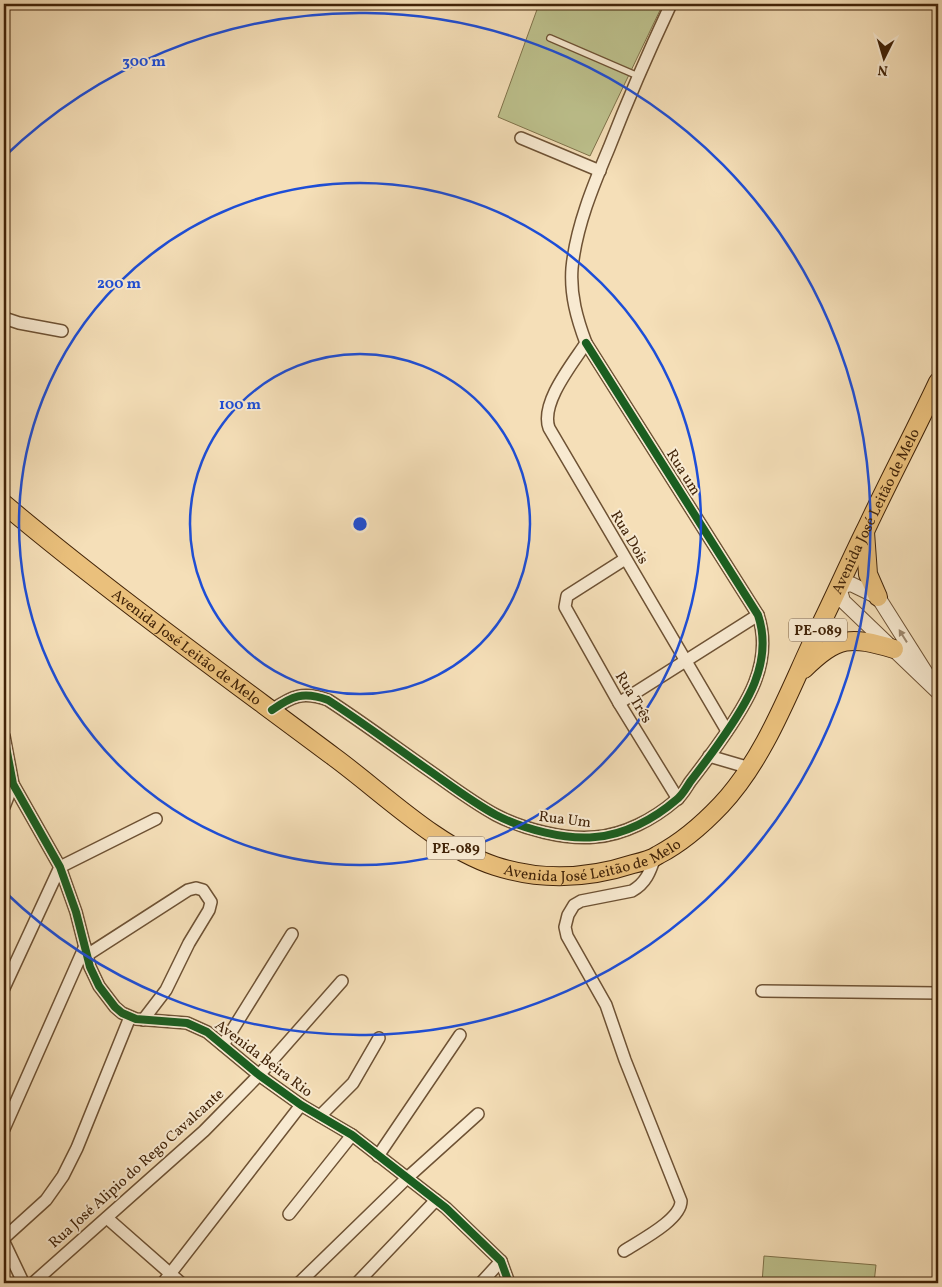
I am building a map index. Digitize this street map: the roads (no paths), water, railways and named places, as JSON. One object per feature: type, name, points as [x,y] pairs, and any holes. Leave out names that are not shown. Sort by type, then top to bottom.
[{"type":"main road","name":"Avenida José Leitão de Melo","points":[[4,504],[62,553],[418,822],[457,849],[497,866],[526,873],[549,877],[590,876],[655,858],[677,844],[722,804],[750,768],[800,673],[812,642],[865,530],[938,382]]},
{"type":"main road","points":[[865,530],[868,574],[878,597]]},
{"type":"main road","points":[[800,673],[821,653],[841,642],[865,641],[894,649]]},
{"type":"street","name":"Rua um","points":[[671,4],[638,76],[600,170],[581,226],[572,268],[574,305],[586,343],[758,615]]},
{"type":"street","points":[[521,138],[600,170]]},
{"type":"street","points":[[4,318],[19,323],[62,330]]},
{"type":"street","name":"Rua Dois","points":[[586,343],[550,402],[547,415],[549,428],[727,732]]},
{"type":"street","name":"Rua Três","points":[[626,559],[567,596],[565,602],[566,610],[678,799]]},
{"type":"street","points":[[851,584],[878,597],[938,692],[843,601],[839,587],[851,584]]},
{"type":"street","points":[[620,703],[758,615]]},
{"type":"street","name":"Rua Um","points":[[272,710],[290,698],[298,696],[311,695],[328,700],[471,800],[498,816],[538,831],[594,837],[607,835],[630,828],[647,820],[678,799],[727,732],[745,705],[761,663],[763,635],[758,615]]},
{"type":"street","name":"Avenida Beira Rio","points":[[4,736],[13,784],[60,867],[76,912],[94,976],[115,1007],[130,1017],[143,1020],[187,1023],[208,1032],[259,1075],[301,1105],[352,1136],[436,1200],[501,1261],[509,1283]]},
{"type":"street","points":[[709,756],[750,768]]},
{"type":"street","points":[[4,807],[13,784]]},
{"type":"street","points":[[4,988],[60,867],[156,819]]},
{"type":"street","points":[[624,1251],[673,1217],[680,1209],[681,1201],[625,1060],[606,1005],[567,936],[566,921],[570,908],[581,901],[632,891],[639,887],[650,872],[655,858]]},
{"type":"street","points":[[4,1130],[86,950],[188,890],[196,888],[203,890],[211,902],[209,910],[189,943],[166,990],[143,1020]]},
{"type":"street","points":[[223,1045],[292,934]]},
{"type":"street","name":"Rua José Alipio do Rego Cavalcante","points":[[27,1283],[107,1218],[204,1131],[259,1075],[342,981]]},
{"type":"street","points":[[762,991],[938,993]]},
{"type":"street","points":[[4,1238],[46,1200],[63,1176],[77,1148],[130,1017]]},
{"type":"street","points":[[378,1156],[460,1036]]},
{"type":"street","points":[[320,1116],[353,1082],[379,1038]]},
{"type":"street","points":[[163,1283],[301,1105]]},
{"type":"street","points":[[299,1283],[407,1178],[478,1114]]},
{"type":"street","points":[[289,1214],[352,1136]]},
{"type":"street","points":[[357,1283],[436,1200]]},
{"type":"street","points":[[107,1218],[181,1283]]},
{"type":"street","points":[[4,1242],[27,1283]]},
{"type":"street","points":[[481,1283],[501,1261]]},
{"type":"lane","points":[[550,38],[638,76]]}]
